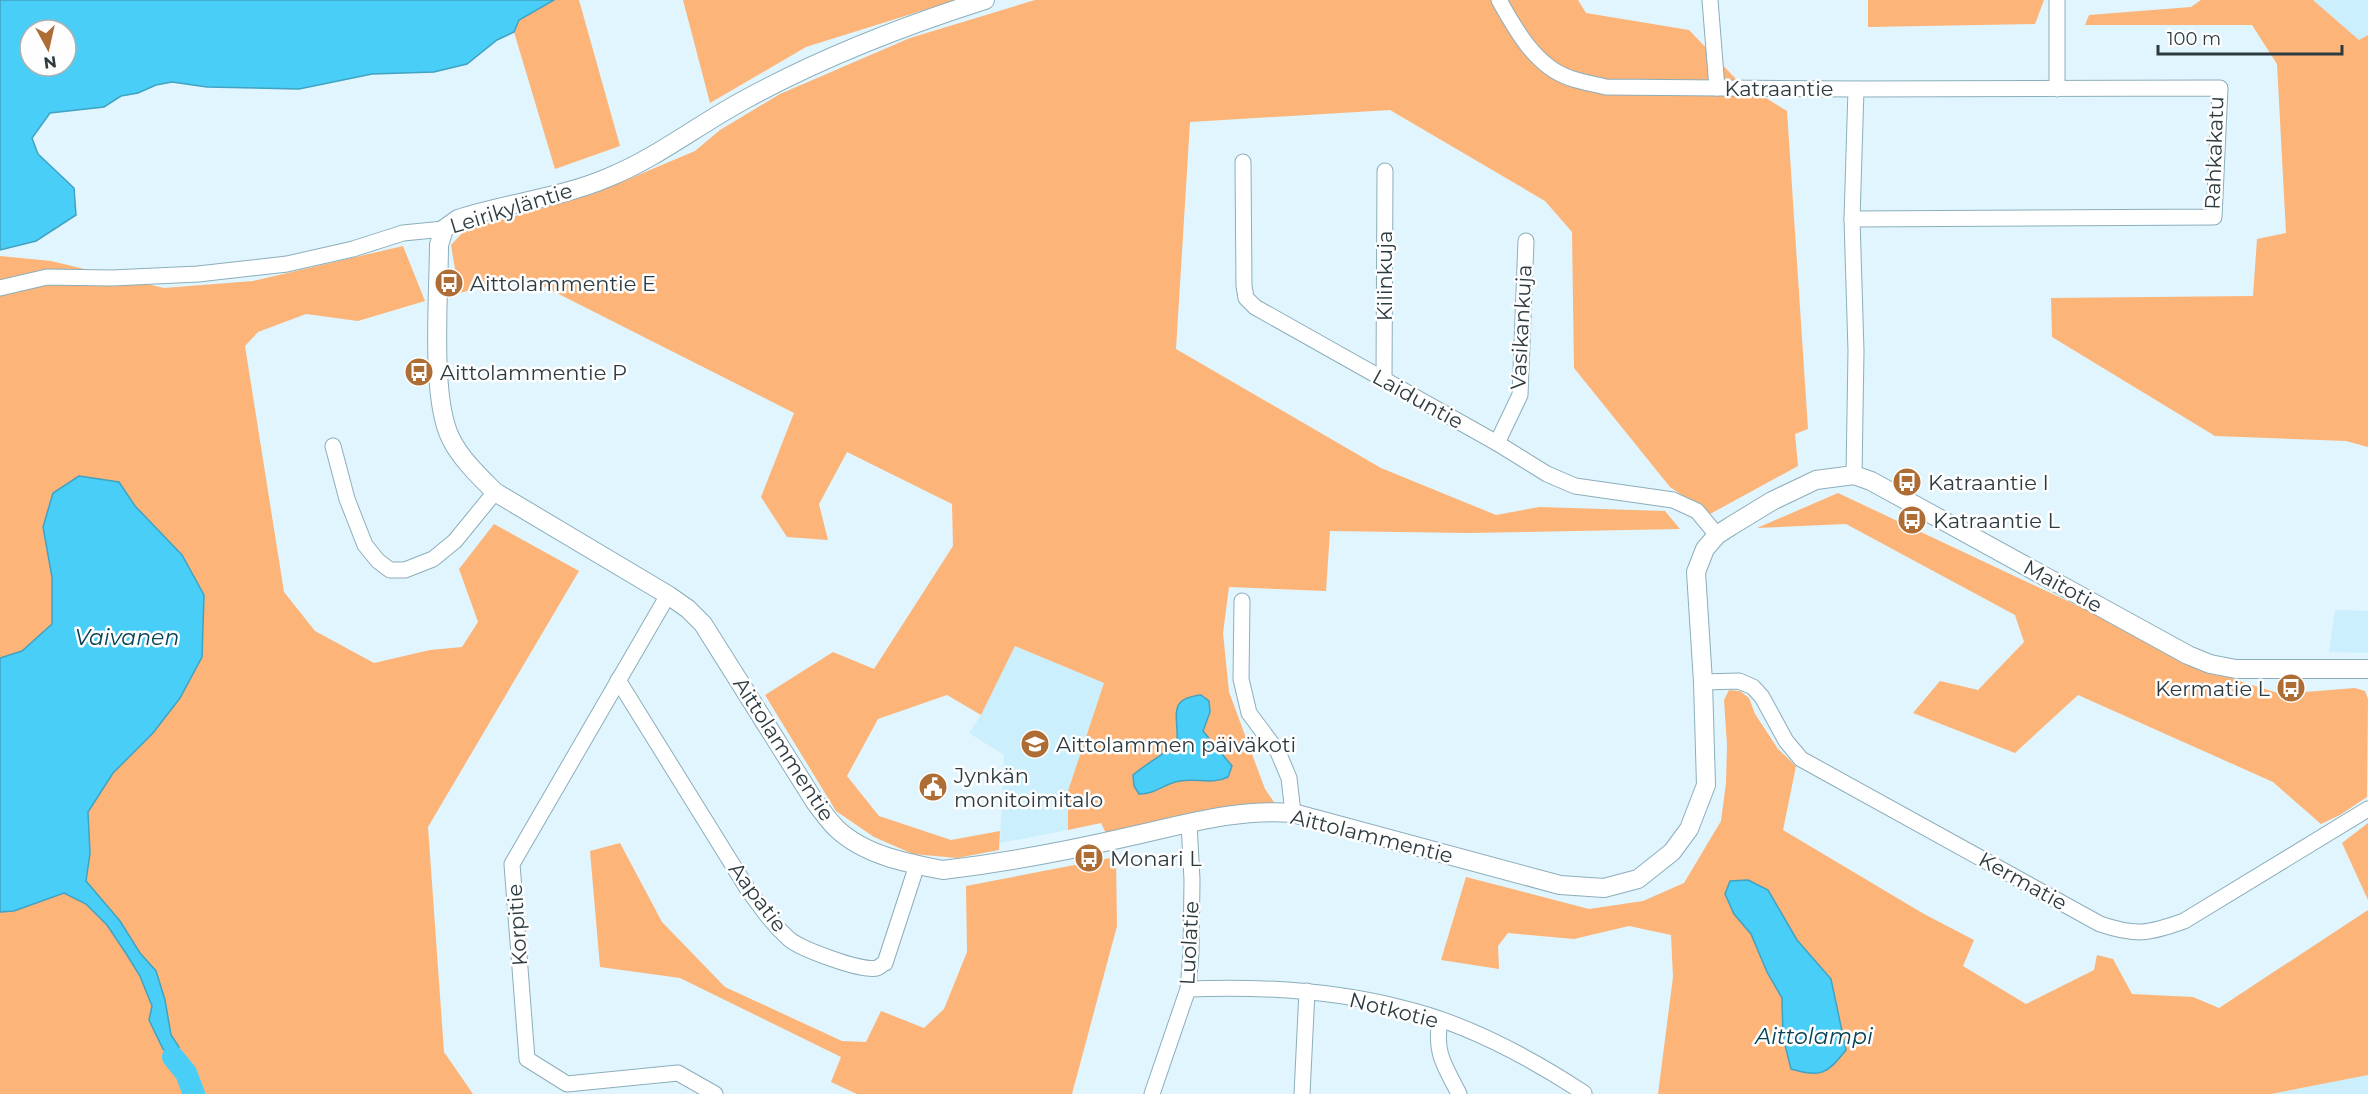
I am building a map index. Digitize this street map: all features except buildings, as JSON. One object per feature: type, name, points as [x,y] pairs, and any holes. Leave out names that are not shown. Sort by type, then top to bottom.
[{"type":"street","name":"Leirikyläntie","points":[[0,288],[47,277],[112,278],[198,274],[287,264],[353,249],[403,233],[444,229],[458,219],[470,215],[606,179],[657,154],[744,100],[820,62],[985,0]]},
{"type":"street","name":"Katraantie","points":[[1498,0],[1520,36],[1549,67],[1568,78],[1606,87],[1856,89],[1852,219],[1856,351],[1854,475]]},
{"type":"street","points":[[1710,0],[1717,88]]},
{"type":"street","points":[[2057,89],[2058,0]]},
{"type":"street","name":"Rahkakatu","points":[[1852,219],[2214,218],[2220,88],[1856,89]]},
{"type":"street","name":"Laiduntie","points":[[1243,162],[1244,286],[1246,298],[1255,307],[1497,443],[1547,474],[1575,486],[1673,500],[1697,511],[1718,535]]},
{"type":"street","name":"Kilinkuja","points":[[1384,380],[1385,171]]},
{"type":"street","name":"Aittolammentie","points":[[444,229],[439,245],[438,369],[441,404],[450,438],[472,470],[495,492],[688,609],[703,624],[815,802],[835,827],[856,844],[879,854],[943,870],[1119,839],[1189,823],[1266,811],[1293,813],[1560,885],[1604,888],[1638,879],[1672,852],[1689,829],[1706,785],[1703,682],[1696,572],[1705,549],[1718,535],[1772,501],[1816,480],[1854,475]]},
{"type":"street","name":"Vasikankuja","points":[[1497,443],[1520,395],[1526,241]]},
{"type":"street","points":[[333,446],[347,499],[364,545],[378,561],[390,570],[405,570],[433,559],[455,541],[495,492]]},
{"type":"street","name":"Maitotie","points":[[1854,475],[1871,481],[2178,649],[2210,664],[2236,669],[2368,669]]},
{"type":"street","name":"Korpitie","points":[[668,595],[512,864],[527,1059],[567,1083],[678,1073],[715,1094]]},
{"type":"street","points":[[1242,601],[1241,679],[1249,713],[1278,752],[1289,778],[1293,813]]},
{"type":"street","name":"Aapatie","points":[[618,681],[747,888],[766,915],[791,940],[830,958],[877,968],[885,963],[917,865]]},
{"type":"street","name":"Kermatie","points":[[1703,682],[1739,681],[1754,687],[1786,741],[1801,759],[2100,924],[2125,932],[2152,932],[2184,921],[2368,809]]},
{"type":"street","name":"Luolatie","points":[[1152,1094],[1188,989],[1192,890],[1189,823]]},
{"type":"street","name":"Notkotie","points":[[1188,989],[1245,987],[1307,991],[1403,1008],[1476,1033],[1584,1093]]},
{"type":"street","points":[[1302,1094],[1307,991]]},
{"type":"street","points":[[1440,1021],[1437,1039],[1440,1056],[1459,1094]]},
{"type":"shaded area","points":[[554,0],[579,0],[620,146],[555,169],[514,32],[519,20]]},
{"type":"shaded area","points":[[683,0],[956,0],[806,47],[710,103]]},
{"type":"shaded area","points":[[1035,0],[1578,0],[1586,13],[1689,30],[1737,80],[1787,111],[1808,429],[1795,434],[1798,466],[1710,514],[1670,487],[1574,368],[1572,232],[1545,201],[1390,110],[1190,122],[1176,349],[1381,468],[1496,515],[1539,507],[1665,511],[1680,529],[1469,533],[1330,531],[1326,591],[1229,587],[1223,633],[1229,692],[1265,789],[1276,805],[1106,833],[1101,823],[1068,830],[1068,791],[1104,683],[1015,646],[981,715],[947,695],[878,719],[847,776],[879,816],[951,840],[1000,831],[999,850],[957,858],[913,854],[874,837],[836,811],[765,695],[833,652],[874,669],[953,546],[952,504],[847,452],[819,504],[828,540],[787,537],[761,497],[794,413],[525,277],[459,293],[451,245],[465,230],[593,194],[695,151],[720,130],[780,94],[910,38]]},
{"type":"shaded area","points":[[1868,0],[2044,0],[2035,24],[1868,27]]},
{"type":"shaded area","points":[[2201,0],[2313,0],[2359,40],[2368,35],[2368,447],[2346,441],[2215,436],[2052,337],[2051,298],[2253,296],[2257,239],[2286,233],[2277,64],[2252,25],[2085,25],[2089,15],[2191,7]]},
{"type":"shaded area","points":[[2313,0],[2368,0],[2368,35],[2359,40]]},
{"type":"shaded area","points":[[403,246],[425,301],[358,321],[306,314],[258,332],[245,346],[284,592],[315,631],[374,663],[430,650],[462,647],[478,622],[459,569],[494,524],[579,571],[428,827],[444,1052],[473,1094],[0,1094],[0,912],[14,911],[64,893],[86,904],[107,925],[140,976],[152,1006],[150,1020],[179,1047],[171,1035],[165,1000],[156,971],[140,953],[120,921],[86,881],[90,853],[88,812],[113,773],[153,733],[180,698],[202,657],[182,555],[135,506],[119,482],[43,527],[52,577],[53,624],[22,651],[0,658],[0,256],[51,261],[164,288],[253,281]]},
{"type":"shaded area","points":[[1838,493],[2233,679],[2281,694],[2355,688],[2365,691],[2368,699],[2367,797],[2340,815],[2321,824],[2273,782],[2078,695],[2015,753],[1913,713],[1940,681],[1978,690],[2024,642],[2015,615],[1846,524],[1757,528]]},
{"type":"shaded area","points":[[2335,610],[2368,611],[2368,653],[2329,652]]},
{"type":"shaded area","name":"Aittolammen päiväkoti","points":[[1015,646],[1104,683],[1068,791],[1068,830],[1000,843],[1004,755],[969,733],[981,715]]},
{"type":"shaded area","points":[[1729,690],[1740,691],[1749,698],[1755,714],[1778,749],[1796,766],[1783,830],[1924,914],[1974,940],[1963,966],[2026,1004],[2094,970],[2097,955],[2113,959],[2132,994],[2193,997],[2219,1008],[2368,910],[2368,1075],[2271,1094],[1658,1094],[1673,977],[1671,935],[1629,926],[1574,939],[1508,933],[1498,946],[1499,969],[1441,960],[1466,877],[1589,909],[1643,901],[1684,883],[1721,821],[1726,783],[1727,745],[1724,700]],"holes":[[[1768,890],[1797,940],[1831,979],[1842,1030],[1783,1037],[1782,998],[1767,972],[1751,934]]]},
{"type":"shaded area","points":[[2368,823],[2368,900],[2342,843]]},
{"type":"shaded area","points":[[620,843],[662,922],[725,987],[842,1041],[866,1042],[881,1011],[924,1028],[944,1009],[967,952],[966,886],[1116,857],[1117,926],[1072,1094],[857,1094],[831,1082],[841,1057],[680,978],[600,967],[590,851]]},
{"type":"shaded area","points":[[2368,1075],[2368,1094],[2271,1094]]},
{"type":"water","points":[[0,0],[554,0],[519,20],[514,32],[497,40],[467,64],[434,72],[372,74],[299,89],[207,87],[172,82],[121,96],[104,107],[50,113],[32,138],[38,154],[74,188],[76,215],[36,241],[0,250]]},
{"type":"water","name":"Vaivanen","points":[[79,476],[119,482],[135,506],[182,555],[204,595],[202,657],[180,698],[153,733],[113,773],[88,812],[90,853],[86,881],[120,921],[140,953],[156,971],[165,1000],[171,1035],[179,1047],[173,1057],[163,1049],[149,1020],[152,1006],[140,976],[107,925],[86,904],[64,893],[14,911],[0,912],[0,658],[22,651],[52,624],[52,577],[43,527],[53,493]]},
{"type":"water","points":[[1201,695],[1209,701],[1210,712],[1203,731],[1232,766],[1228,777],[1216,781],[1180,781],[1150,793],[1139,794],[1134,786],[1133,775],[1177,742],[1176,717],[1179,705],[1183,700]]},
{"type":"water","name":"Aittolampi","points":[[1748,880],[1768,890],[1797,940],[1831,979],[1846,1050],[1834,1064],[1823,1072],[1810,1073],[1791,1069],[1783,1037],[1782,998],[1767,972],[1751,934],[1734,914],[1725,894],[1730,881]]},
{"type":"waterway","points":[[173,1057],[186,1073],[194,1094]]},
{"type":"place","name":"Aittolammentie E","points":[[449,283]]},
{"type":"place","name":"Aittolammentie P","points":[[419,372]]},
{"type":"place","name":"Katraantie I","points":[[1907,482]]},
{"type":"place","name":"Katraantie L","points":[[1912,520]]},
{"type":"place","name":"Kermatie L","points":[[2291,688]]},
{"type":"place","name":"Aittolammen päiväkoti","points":[[1035,744]]},
{"type":"place","name":"Jynkän monitoimitalo","points":[[933,787]]},
{"type":"place","name":"Monari L","points":[[1089,858]]}]
